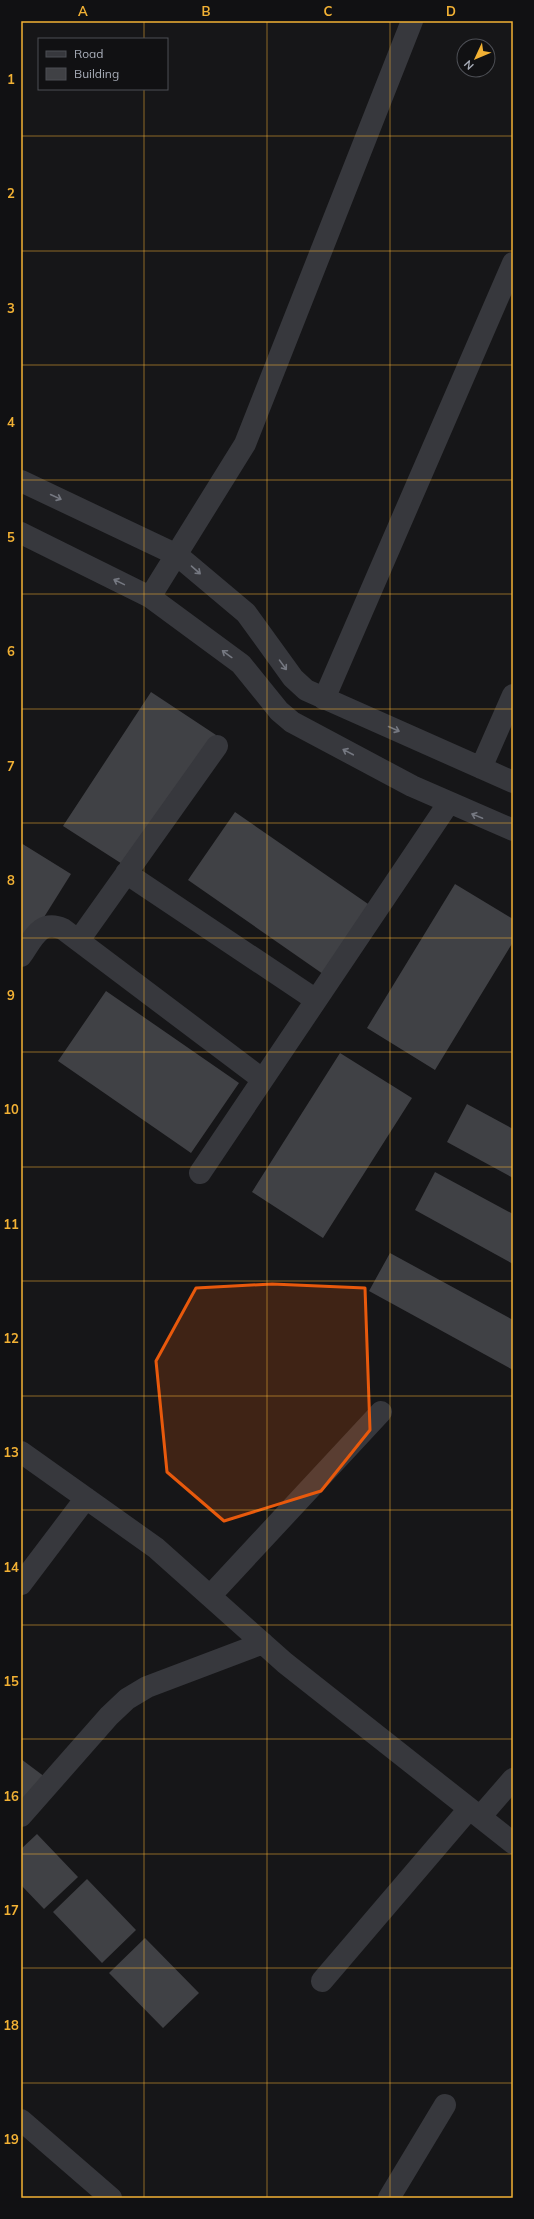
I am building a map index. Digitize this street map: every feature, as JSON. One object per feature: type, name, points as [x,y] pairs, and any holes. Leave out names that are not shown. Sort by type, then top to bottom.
[{"type":"street","points":[[150,597],[245,444],[412,21]]},
{"type":"street","points":[[324,698],[513,263]]},
{"type":"street","points":[[21,481],[177,554],[246,613],[293,678],[306,690],[513,782]]},
{"type":"street","points":[[21,533],[150,597],[241,664],[279,711],[292,722],[448,804],[513,830]]},
{"type":"street","points":[[481,768],[513,695]]},
{"type":"street","points":[[79,940],[218,746]]},
{"type":"street","points":[[200,1173],[448,804]]},
{"type":"street","points":[[126,873],[316,1000]]},
{"type":"street","points":[[21,956],[39,931],[46,925],[54,925],[64,929],[262,1079]]},
{"type":"street","points":[[210,1596],[381,1412]]},
{"type":"street","points":[[21,1452],[156,1548],[285,1663],[513,1844]]},
{"type":"street","points":[[21,1584],[86,1498]]},
{"type":"street","points":[[21,1816],[109,1716],[127,1699],[147,1687],[263,1643]]},
{"type":"street","points":[[322,1981],[474,1813],[513,1779]]},
{"type":"street","points":[[389,2198],[445,2105]]},
{"type":"street","points":[[21,2120],[112,2198]]},
{"type":"highlighted area","points":[[272,1284],[365,1288],[370,1430],[321,1491],[224,1521],[167,1472],[156,1361],[196,1288]]},
{"type":"building","points":[[151,692],[216,735],[130,869],[63,826]]},
{"type":"building","points":[[235,812],[371,906],[323,974],[188,880]]},
{"type":"building","points":[[21,843],[71,874],[21,954]]},
{"type":"building","points":[[455,884],[513,919],[513,942],[435,1070],[367,1028]]},
{"type":"building","points":[[106,991],[239,1083],[191,1153],[58,1061]]},
{"type":"building","points":[[340,1053],[412,1098],[323,1238],[252,1192]]},
{"type":"building","points":[[467,1104],[513,1129],[513,1178],[447,1142]]},
{"type":"building","points":[[435,1172],[513,1214],[513,1264],[415,1210]]},
{"type":"building","points":[[390,1253],[513,1320],[513,1370],[369,1291]]},
{"type":"building","points":[[21,1759],[45,1777],[27,1802],[21,1798]]},
{"type":"building","points":[[37,1834],[78,1877],[44,1909],[21,1885],[21,1849]]},
{"type":"building","points":[[87,1879],[136,1930],[102,1963],[53,1912]]},
{"type":"building","points":[[145,1938],[199,1993],[163,2028],[109,1973]]}]
